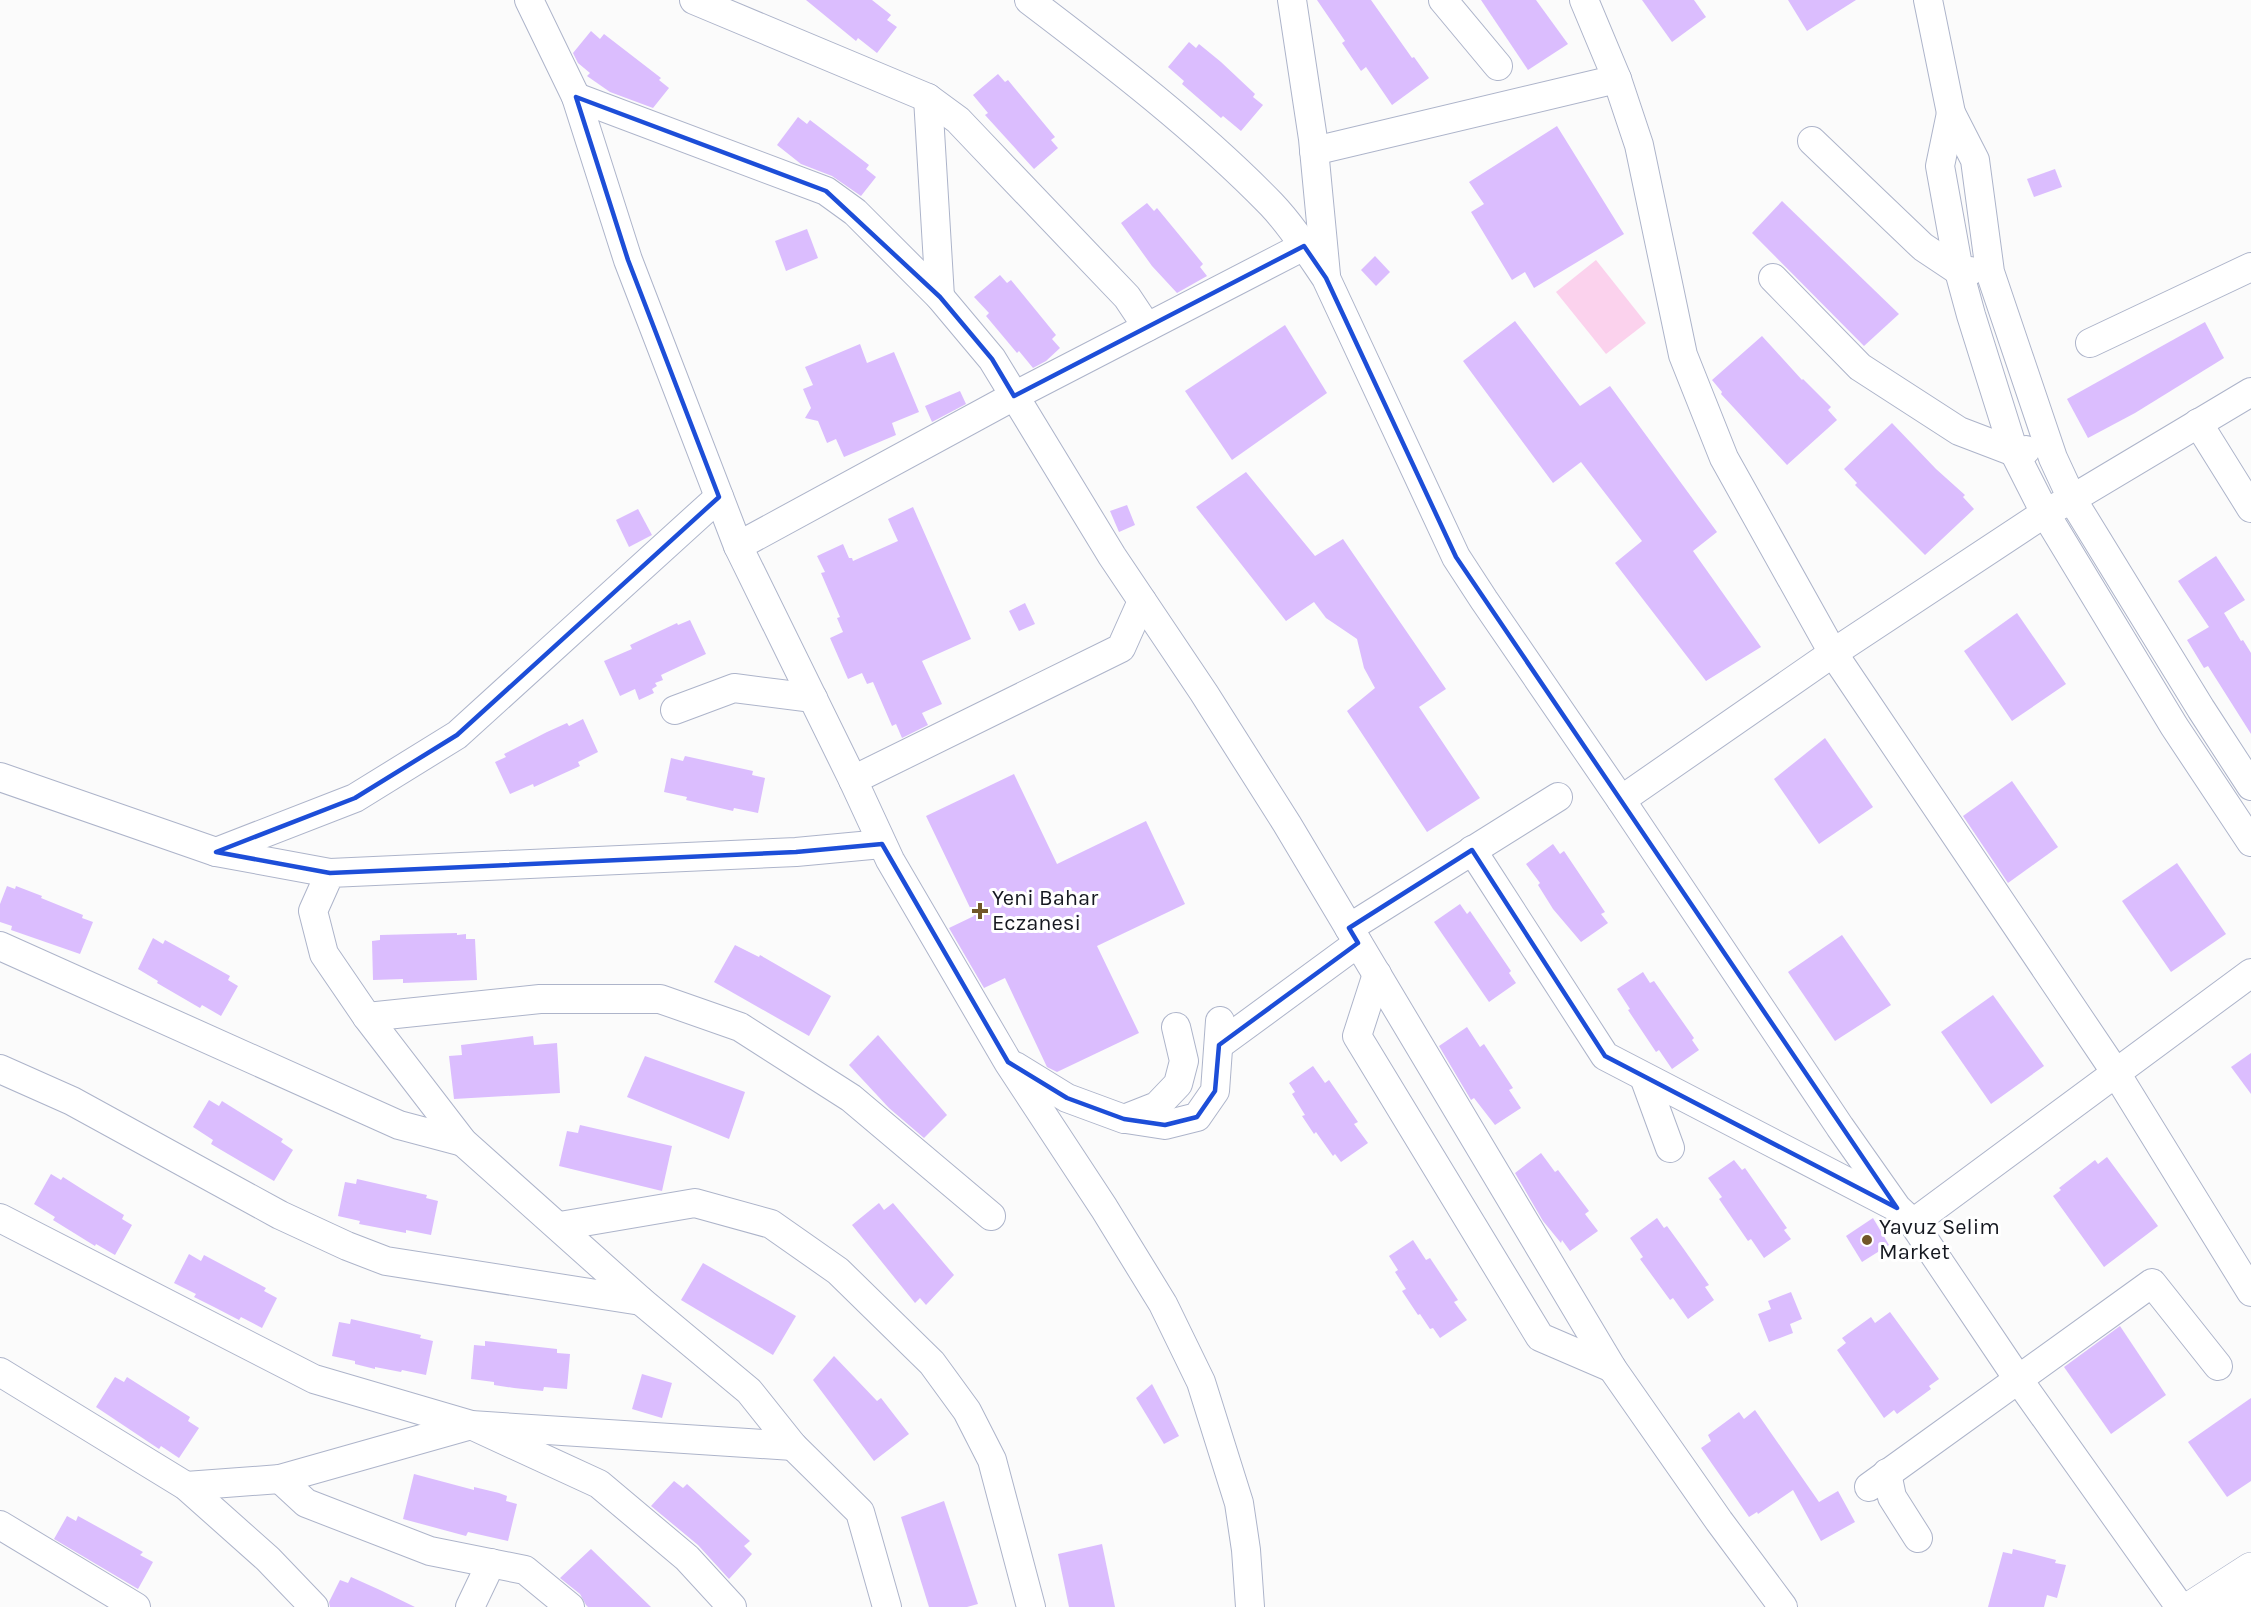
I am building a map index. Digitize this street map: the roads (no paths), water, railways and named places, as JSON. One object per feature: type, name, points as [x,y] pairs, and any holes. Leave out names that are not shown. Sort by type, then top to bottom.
[{"type":"main road","points":[[2193,1607],[2251,1569]]},
{"type":"main road","points":[[2237,1607],[2251,1598]]},
{"type":"street","points":[[529,0],[576,97],[628,260],[738,546],[882,844],[1008,1062],[1104,1208],[1163,1304],[1201,1382],[1239,1503],[1246,1550],[1250,1607]]},
{"type":"street","points":[[694,0],[928,98],[958,120],[1127,297],[1147,327]]},
{"type":"street","points":[[1029,0],[1198,136],[1273,206],[1304,246],[1326,278],[1456,556],[1484,600],[1833,1117],[2180,1607]]},
{"type":"street","points":[[1292,0],[1314,151],[1326,278]]},
{"type":"street","points":[[1443,0],[1498,66]]},
{"type":"street","points":[[1584,0],[1617,79],[1639,145],[1683,355],[1724,458],[1833,653],[2116,1073],[2251,1292]]},
{"type":"street","points":[[1928,0],[1951,113],[1975,160],[1990,272],[2049,445],[2072,499],[2251,786]]},
{"type":"street","points":[[1314,151],[1617,79]]},
{"type":"street","points":[[576,97],[826,191],[855,212],[940,297],[992,359],[1112,556],[1287,824],[1612,1368],[1719,1521],[1783,1607]]},
{"type":"street","points":[[928,98],[940,297]]},
{"type":"street","points":[[1951,113],[1940,166],[1959,271],[2014,452],[2045,513],[2174,726],[2251,842]]},
{"type":"street","points":[[1812,141],[1923,247],[1959,271],[1990,272]]},
{"type":"street","points":[[738,546],[1014,396],[1304,246]]},
{"type":"street","points":[[2090,343],[2250,269]]},
{"type":"street","points":[[1773,279],[1860,368],[1959,430],[2014,452],[2049,445]]},
{"type":"street","points":[[1621,800],[1833,653],[2045,513],[2251,392]]},
{"type":"street","points":[[2198,423],[2251,508]]},
{"type":"street","points":[[216,852],[355,798],[457,735],[719,497]]},
{"type":"street","points":[[853,780],[1121,648],[1142,601]]},
{"type":"street","points":[[675,710],[734,688],[813,698]]},
{"type":"street","points":[[2174,726],[2201,709]]},
{"type":"street","points":[[0,777],[216,852],[330,873],[796,852],[882,844]]},
{"type":"street","points":[[1008,1062],[1067,1098],[1124,1119],[1165,1125],[1197,1117],[1215,1091],[1220,1033],[1472,850],[1558,797]]},
{"type":"street","points":[[1472,850],[1605,1056],[1905,1216]]},
{"type":"street","points":[[330,873],[313,911],[324,954],[367,1017],[463,1142],[560,1226],[641,1301],[749,1391],[793,1446],[860,1512],[887,1607]]},
{"type":"street","points":[[0,946],[399,1125],[463,1142]]},
{"type":"street","points":[[1905,1216],[2116,1073],[2251,973]]},
{"type":"street","points":[[1377,974],[1357,1036],[1540,1337],[1612,1368]]},
{"type":"street","points":[[367,1017],[540,999],[660,999],[740,1027],[851,1098],[990,1216]]},
{"type":"street","points":[[1124,1119],[1157,1106],[1178,1084],[1184,1061],[1176,1027]]},
{"type":"street","points":[[0,1069],[72,1101],[280,1215],[386,1261],[641,1301]]},
{"type":"street","points":[[1644,1077],[1670,1148]]},
{"type":"street","points":[[560,1226],[695,1203],[771,1224],[838,1271],[932,1363],[967,1411],[992,1461],[1031,1607]]},
{"type":"street","points":[[0,1218],[314,1379],[471,1425],[599,1484],[687,1558],[732,1607]]},
{"type":"street","points":[[1918,1538],[1892,1497],[1878,1480],[2152,1283],[2217,1366]]},
{"type":"street","points":[[0,1372],[186,1486],[268,1559],[314,1607]]},
{"type":"street","points":[[186,1486],[280,1479],[471,1425],[793,1446]]},
{"type":"street","points":[[280,1479],[306,1503],[430,1551],[525,1570],[570,1607]]},
{"type":"street","points":[[0,1525],[136,1607]]},
{"type":"street","points":[[470,1607],[490,1563]]},
{"type":"place","name":"Yeni Bahar Eczanesi","points":[[980,911]]},
{"type":"place","name":"Yavuz Selim Market","points":[[1867,1240]]}]
